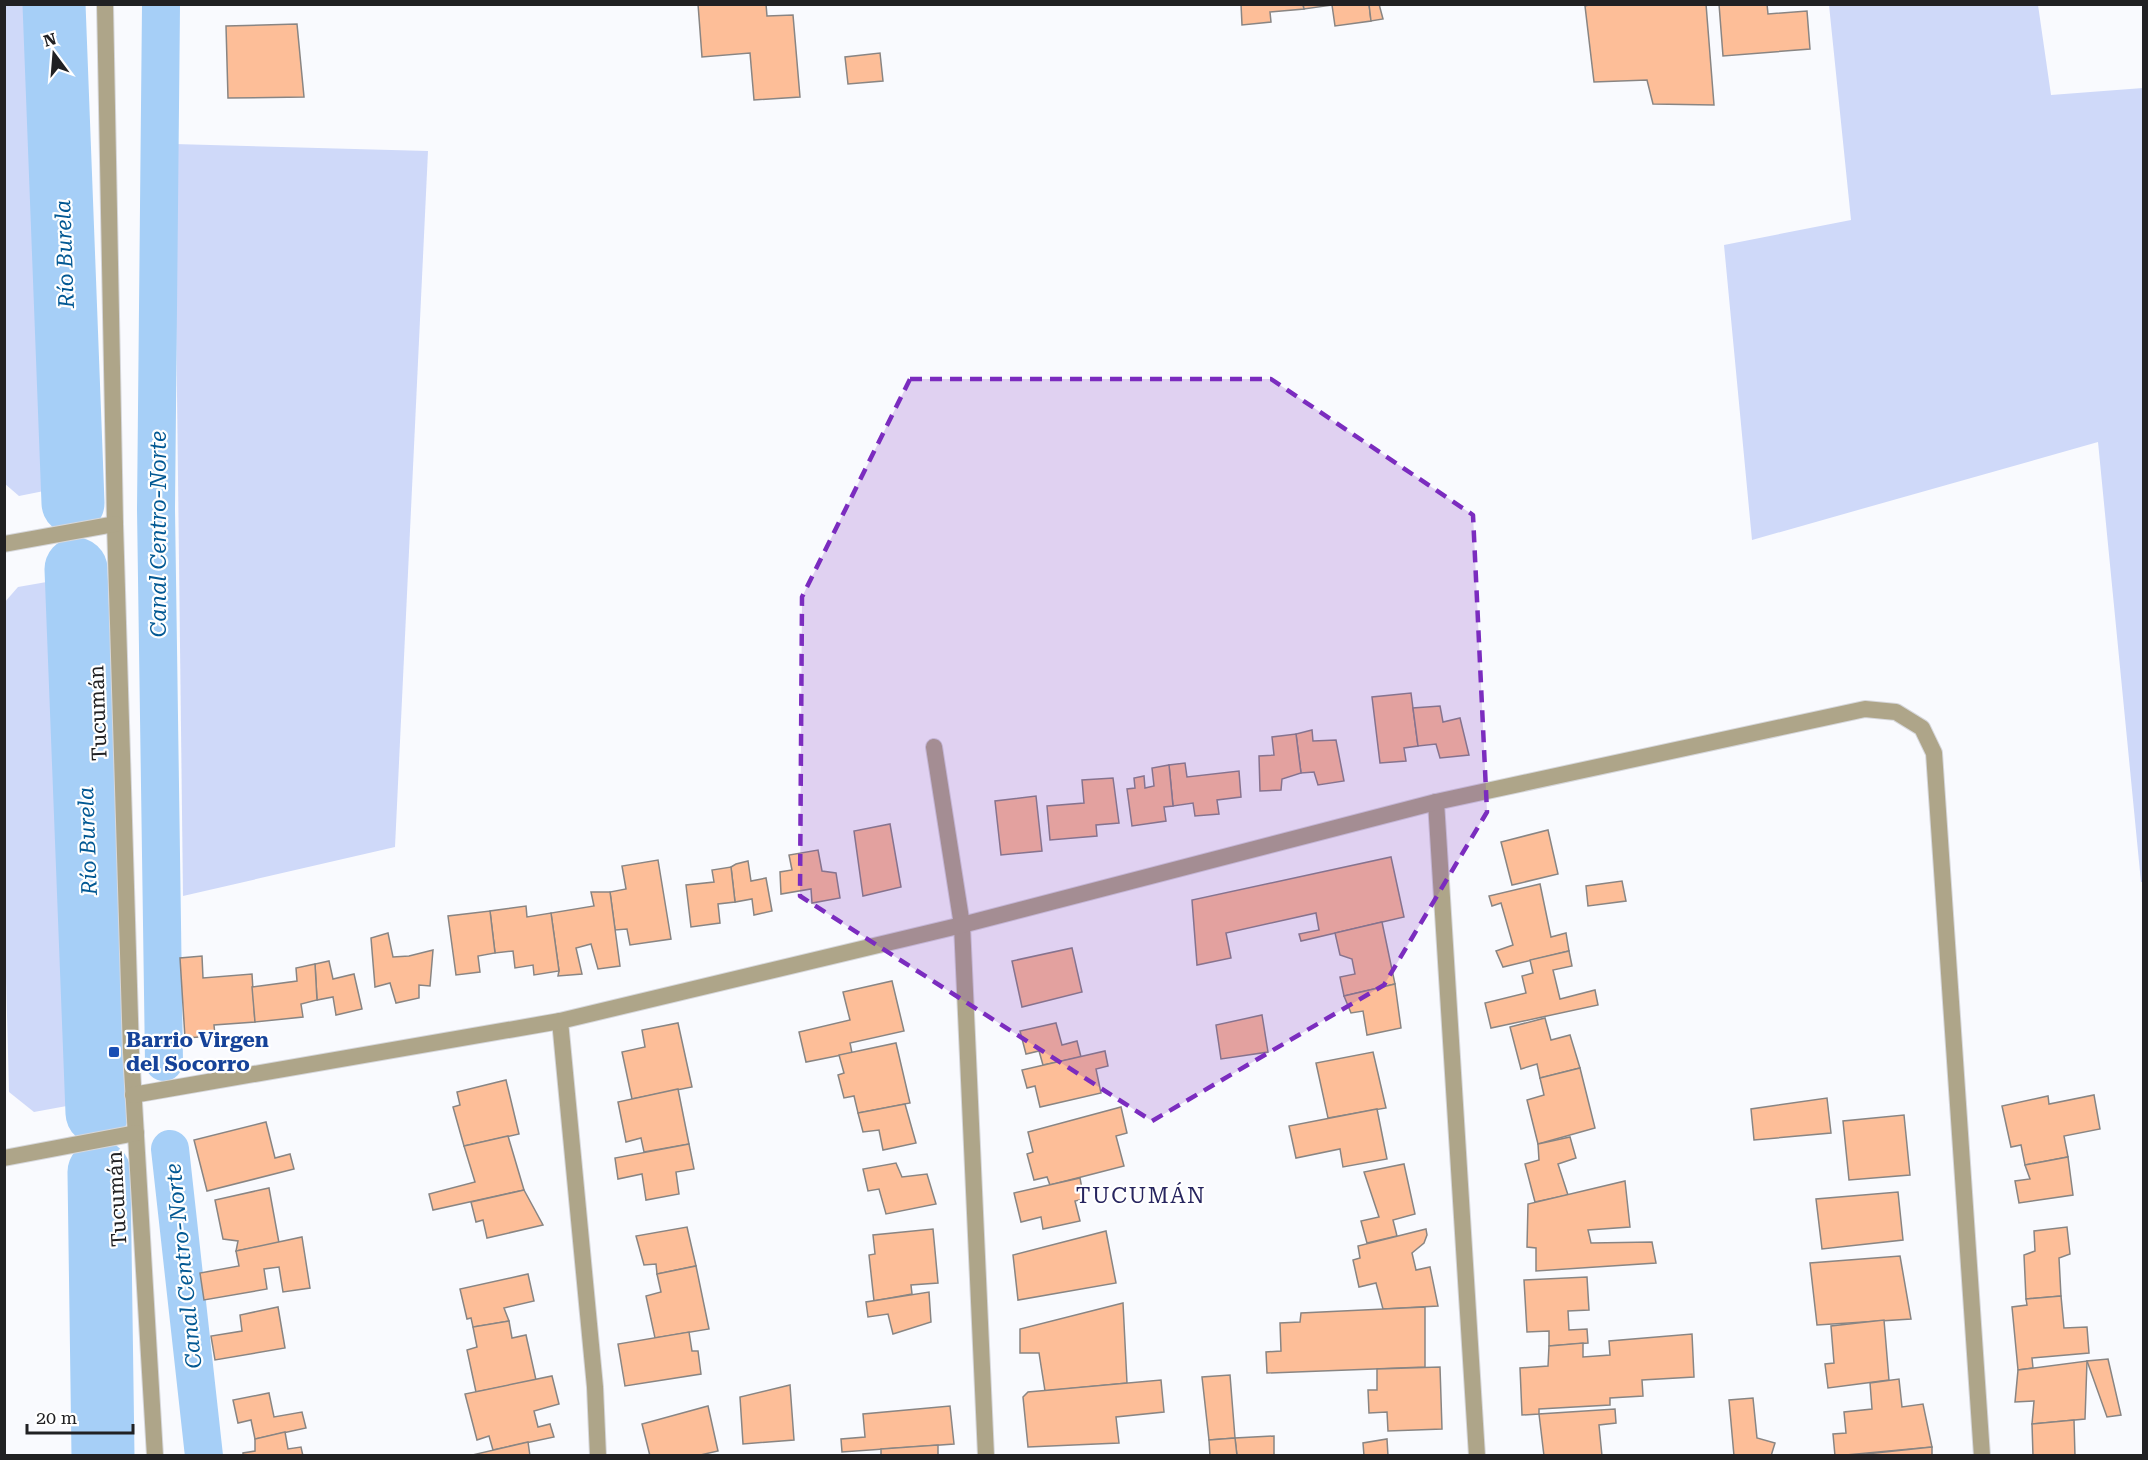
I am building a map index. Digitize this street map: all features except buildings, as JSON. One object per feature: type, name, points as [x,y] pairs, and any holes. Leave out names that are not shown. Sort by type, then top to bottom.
[{"type":"street","name":"Tucumán","points":[[105,4],[115,524],[134,1095],[155,1455]]},
{"type":"street","points":[[4,544],[115,524]]},
{"type":"street","points":[[134,1095],[560,1021],[962,926],[1436,802],[1865,709],[1896,712],[1922,728],[1934,753],[1982,1455]]},
{"type":"street","points":[[934,747],[962,926],[986,1455]]},
{"type":"street","points":[[1436,802],[1477,1455]]},
{"type":"street","points":[[560,1021],[595,1387],[598,1455]]},
{"type":"street","points":[[4,1158],[136,1133]]},
{"type":"highlighted area","points":[[910,379],[1271,379],[1473,515],[1487,812],[1384,985],[1152,1121],[800,896],[802,597]]},
{"type":"shaded area","points":[[4,5],[31,5],[54,489],[19,496],[4,483]]},
{"type":"shaded area","points":[[1829,5],[2038,5],[2051,95],[2143,88],[2143,882],[2141,882],[2098,442],[1752,540],[1724,245],[1851,220]]},
{"type":"shaded area","points":[[174,144],[428,151],[395,847],[183,896]]},
{"type":"shaded area","points":[[58,580],[83,1103],[34,1112],[9,1092],[4,898],[4,603],[18,587]]},
{"type":"waterway","name":"Río Burela","points":[[54,4],[73,503]]},
{"type":"waterway","name":"Canal Centro-Norte","points":[[161,6],[156,509],[164,1062]]},
{"type":"waterway","name":"Río Burela","points":[[76,569],[97,1113]]},
{"type":"waterway","name":"Canal Centro-Norte","points":[[170,1149],[204,1456]]},
{"type":"waterway","name":"Río Burela","points":[[99,1172],[103,1456]]},
{"type":"place","name":"Barrio Virgen del Socorro","points":[[114,1052]]},
{"type":"district","name":"TUCUMÁN","points":[[1141,1195]]}]
